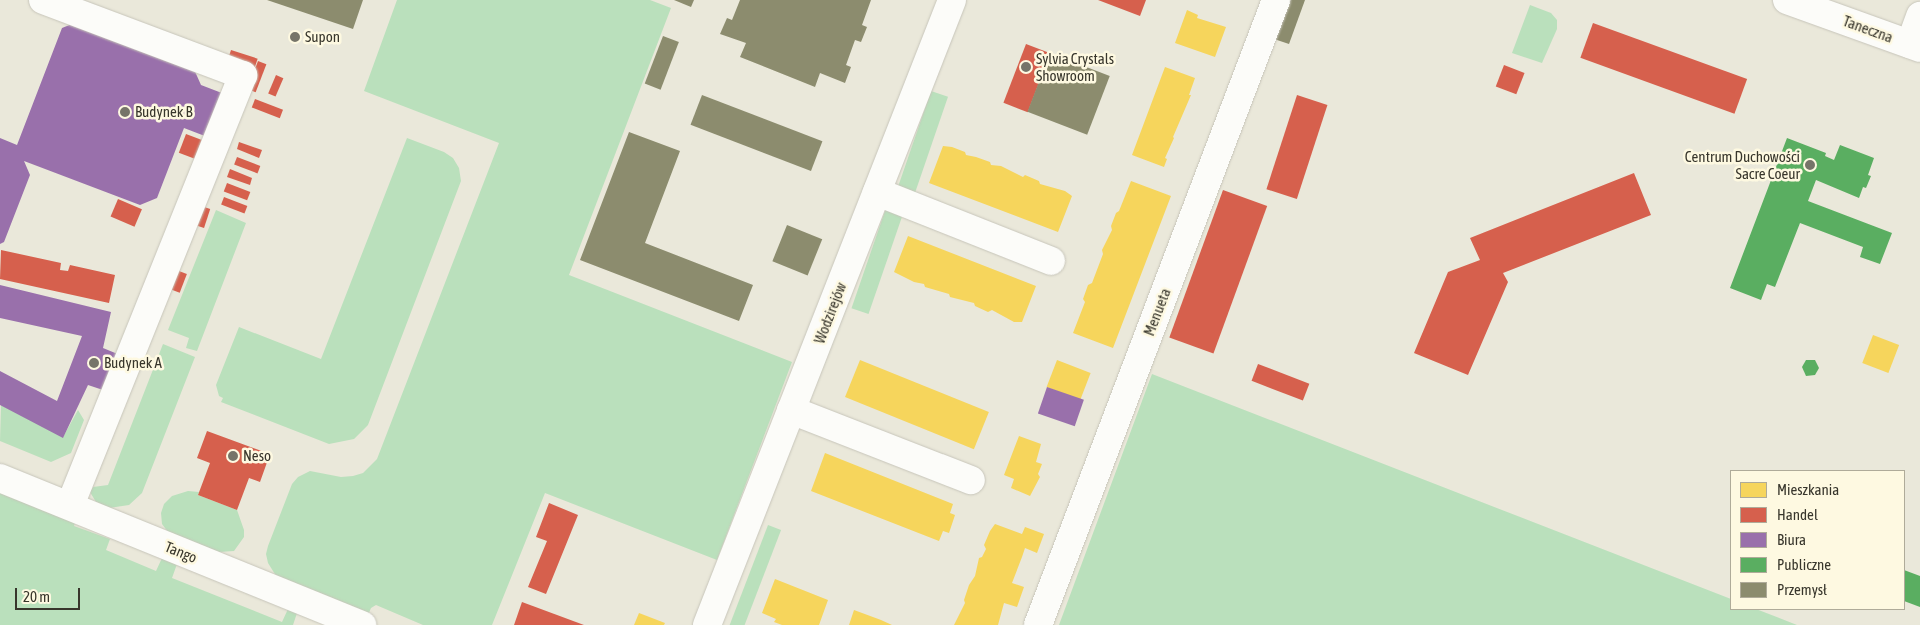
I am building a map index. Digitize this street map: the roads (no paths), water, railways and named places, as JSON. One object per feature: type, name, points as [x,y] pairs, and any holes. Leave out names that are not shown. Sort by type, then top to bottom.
[{"type":"street","points":[[43,0],[243,75],[70,506]]},
{"type":"street","name":"Wodzirejów","points":[[708,625],[952,0]]},
{"type":"street","name":"Menueta","points":[[1038,625],[1276,0]]},
{"type":"street","name":"Taneczna","points":[[1787,0],[1816,5],[1915,46]]},
{"type":"street","points":[[1915,46],[1920,16]]},
{"type":"street","points":[[877,192],[1051,261]]},
{"type":"street","points":[[791,410],[971,480]]},
{"type":"street","name":"Tango","points":[[0,478],[362,625]]},
{"type":"place","name":"Supon","points":[[295,37]]},
{"type":"place","name":"Sylvia Crystals Showroom","points":[[1026,67]]},
{"type":"place","name":"Budynek B","points":[[125,112]]},
{"type":"place","name":"Centrum Duchowości Sacre Coeur","points":[[1810,165]]},
{"type":"place","name":"Budynek A","points":[[94,363]]},
{"type":"place","name":"Neso","points":[[233,456]]}]
